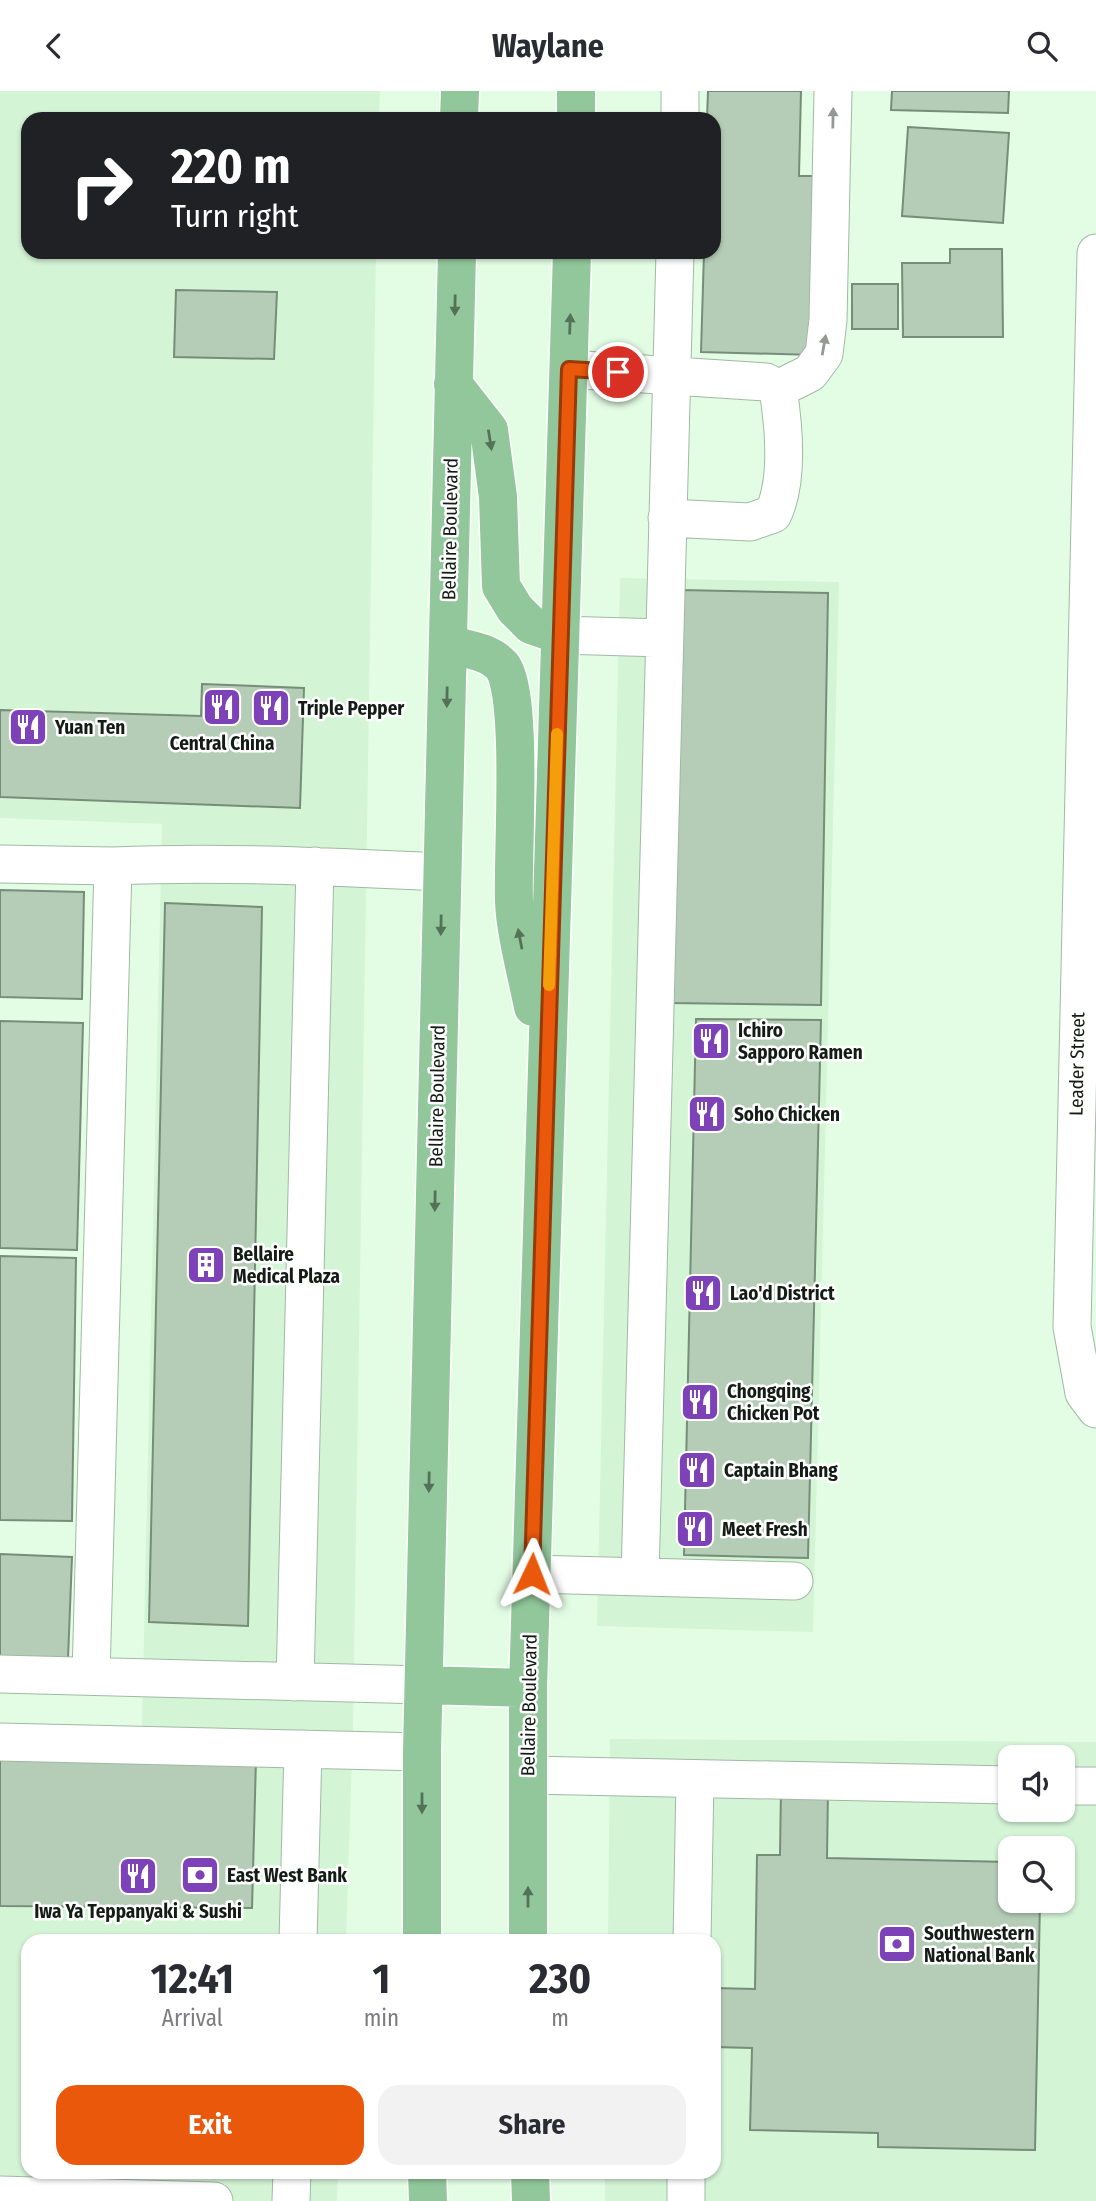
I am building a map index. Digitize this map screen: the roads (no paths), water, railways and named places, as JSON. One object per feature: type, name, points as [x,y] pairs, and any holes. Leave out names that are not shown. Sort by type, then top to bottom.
[{"type":"main road","points":[[459,112],[460,91]]},
{"type":"main road","points":[[576,91],[576,112]]},
{"type":"main road","name":"Bellaire Boulevard","points":[[422,1934],[422,1752],[457,259]]},
{"type":"main road","name":"Bellaire Boulevard","points":[[528,1934],[528,1688],[572,259]]},
{"type":"main road","points":[[453,384],[489,430],[498,497],[501,586],[515,609],[531,625],[560,635]]},
{"type":"main road","points":[[448,644],[481,652],[502,667],[511,693],[515,751],[514,905],[547,1078]]},
{"type":"main road","points":[[424,1685],[528,1688]]},
{"type":"main road","points":[[427,2179],[428,2201]]},
{"type":"main road","points":[[530,2179],[531,2201]]},
{"type":"street","points":[[680,91],[680,112]]},
{"type":"street","points":[[778,389],[810,373],[824,355],[828,320],[833,91]]},
{"type":"street","name":"Leader Street","points":[[1096,253],[1072,1327],[1084,1394],[1096,1409]]},
{"type":"street","points":[[640,1577],[675,259]]},
{"type":"street","points":[[569,369],[766,382],[778,389]]},
{"type":"street","points":[[667,518],[750,521],[773,515],[781,497],[783,420],[778,389]]},
{"type":"street","points":[[560,635],[663,638]]},
{"type":"street","points":[[0,864],[113,866],[163,863],[442,872]]},
{"type":"street","points":[[91,1677],[113,866]]},
{"type":"street","points":[[295,1682],[315,866]]},
{"type":"street","points":[[532,1574],[794,1581]]},
{"type":"street","points":[[0,1674],[424,1685]]},
{"type":"street","points":[[0,1742],[422,1752]]},
{"type":"street","points":[[298,1934],[303,1749]]},
{"type":"street","points":[[528,1775],[998,1785]]},
{"type":"street","points":[[692,1934],[695,1779]]},
{"type":"street","points":[[1075,1786],[1096,1786]]},
{"type":"street","points":[[291,2201],[292,2179]]},
{"type":"street","points":[[685,2201],[686,2179]]},
{"type":"street","points":[[0,2195],[214,2201]]},
{"type":"place","name":"Central China","points":[[222,707]]},
{"type":"place","name":"Triple Pepper","points":[[271,708]]},
{"type":"place","name":"Yuan Ten","points":[[28,727]]},
{"type":"place","name":"Ichiro Sapporo Ramen","points":[[711,1041]]},
{"type":"place","name":"Soho Chicken","points":[[707,1114]]},
{"type":"place","name":"Bellaire Medical Plaza","points":[[206,1265]]},
{"type":"place","name":"Lao'd District","points":[[703,1293]]},
{"type":"place","name":"Chongqing Chicken Pot","points":[[700,1402]]},
{"type":"place","name":"Captain Bhang","points":[[697,1470]]},
{"type":"place","name":"Meet Fresh","points":[[695,1529]]},
{"type":"place","name":"East West Bank","points":[[200,1875]]},
{"type":"place","name":"Iwa Ya Teppanyaki & Sushi","points":[[138,1876]]},
{"type":"place","name":"Southwestern National Bank","points":[[897,1944]]}]
